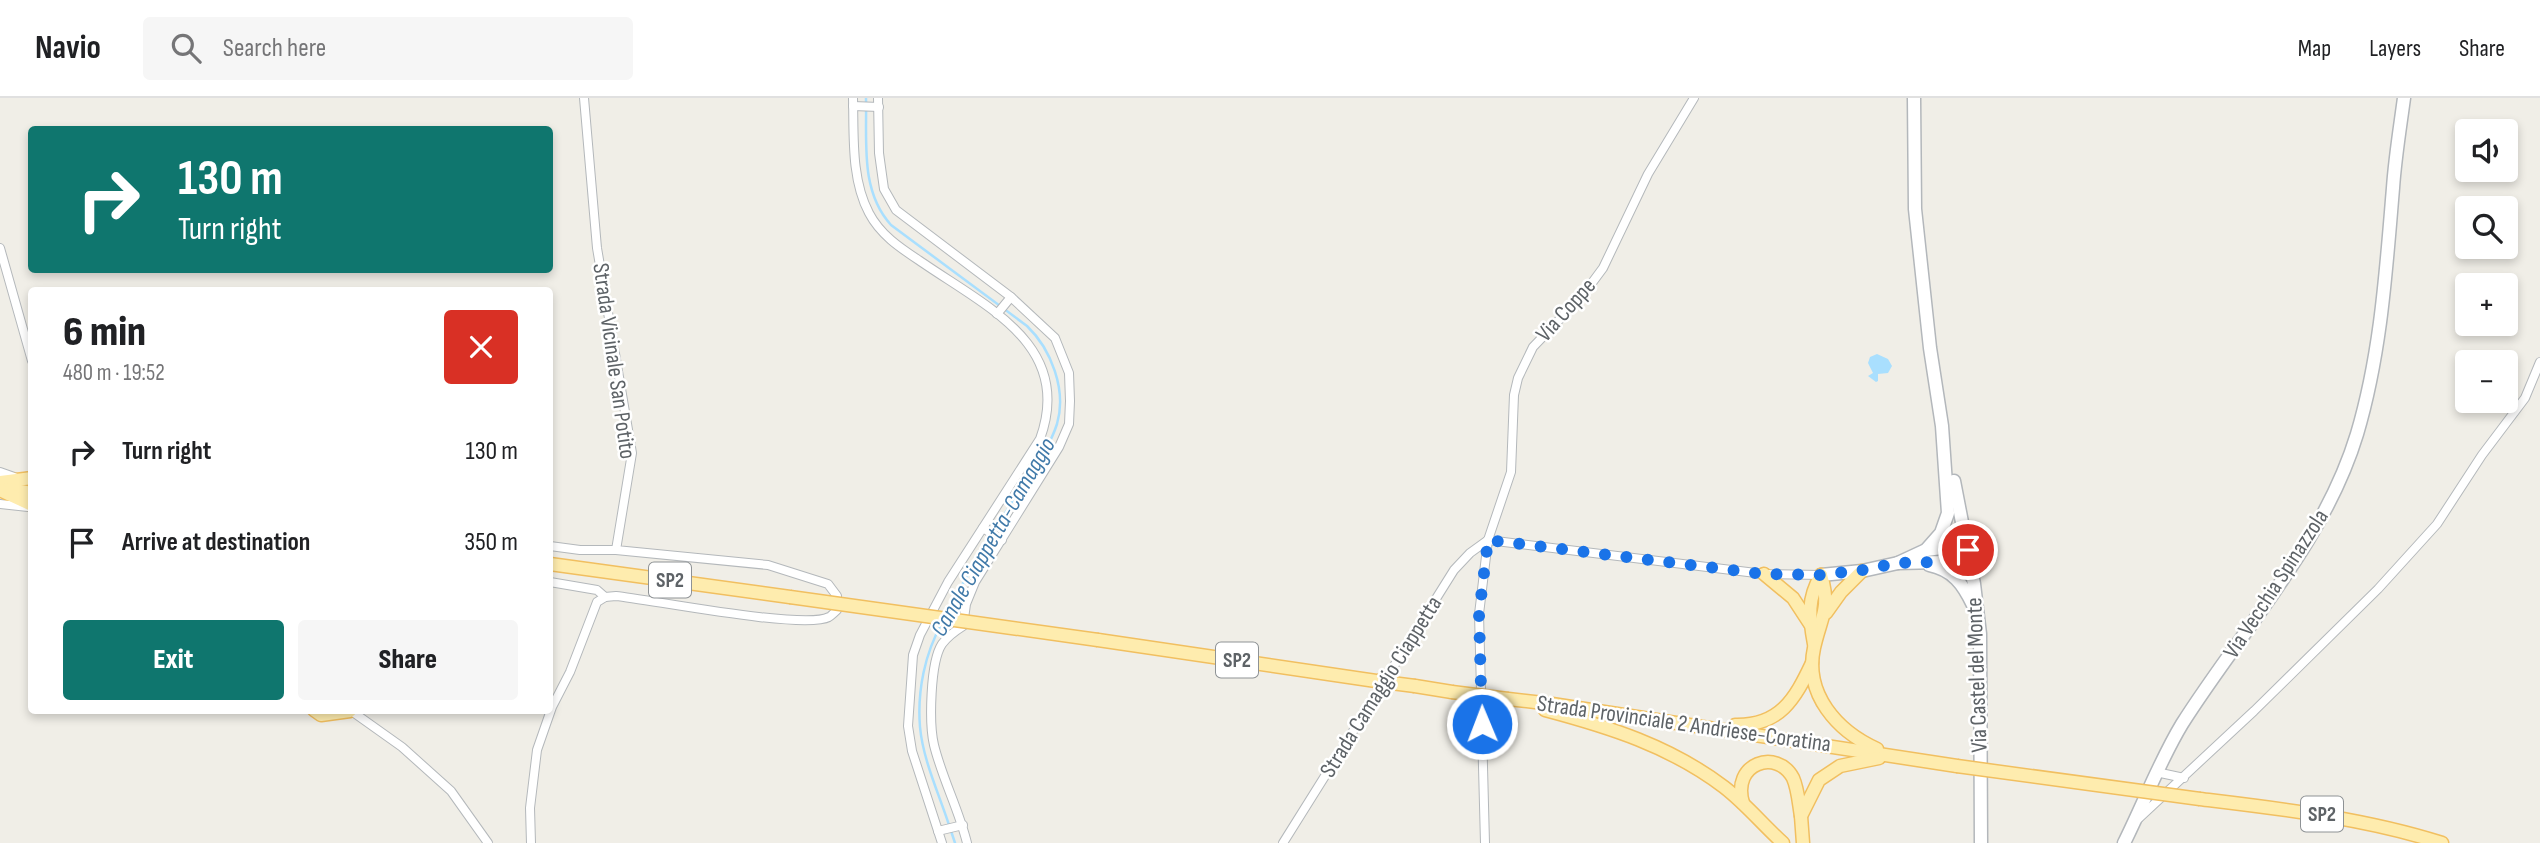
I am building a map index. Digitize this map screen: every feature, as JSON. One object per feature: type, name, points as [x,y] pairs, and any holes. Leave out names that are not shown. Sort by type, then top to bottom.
[{"type":"main road","points":[[1914,98],[1915,209],[1930,348],[1942,426],[1948,513],[1941,533],[1926,550]]},
{"type":"main road","name":"Via Vecchia Spinazzola","points":[[2124,843],[2167,749],[2296,560],[2329,503],[2356,435],[2377,354],[2404,98]]},
{"type":"main road","name":"Via Castel del Monte","points":[[1942,426],[1968,550],[1978,618],[1981,843]]},
{"type":"main road","points":[[0,482],[27,479]]},
{"type":"main road","points":[[0,489],[28,492]]},
{"type":"main road","points":[[0,489],[28,504]]},
{"type":"main road","points":[[1898,563],[1926,550],[1950,547],[1968,550]]},
{"type":"main road","points":[[1821,575],[1898,563],[1951,559],[1968,550]]},
{"type":"main road","points":[[1919,563],[1947,571],[1957,578],[1978,618]]},
{"type":"main road","name":"Strada Provinciale 2 Andriese-Coratina","points":[[553,564],[1552,704],[1958,766],[2336,816],[2442,843]]},
{"type":"main road","points":[[1825,613],[1862,570]]},
{"type":"main road","points":[[1764,574],[1793,598],[1810,624]]},
{"type":"main road","points":[[1689,725],[1751,725],[1778,713],[1798,694],[1812,663],[1825,613],[1826,593],[1821,575]]},
{"type":"main road","points":[[1814,648],[1810,624],[1811,591],[1821,575]]},
{"type":"main road","points":[[1812,663],[1818,695],[1826,711],[1847,732],[1893,756]]},
{"type":"main road","points":[[1508,699],[1585,720],[1646,741],[1691,764],[1743,803],[1783,843]]},
{"type":"main road","points":[[1801,816],[1819,780],[1840,766],[1893,756]]},
{"type":"main road","points":[[1743,803],[1740,793],[1743,777],[1757,764],[1769,762],[1785,768],[1794,780],[1803,843]]},
{"type":"street","name":"Strada Vicinale San Potito","points":[[584,98],[597,248],[632,453],[616,550]]},
{"type":"street","name":"Via Coppe","points":[[1485,843],[1479,614],[1488,540],[1511,472],[1514,395],[1524,362],[1546,331],[1583,295],[1603,268],[1647,174],[1694,98]]},
{"type":"street","points":[[942,843],[912,751],[908,726],[913,656],[920,635],[948,582],[1040,439],[1047,419],[1049,399],[1037,355],[1026,339],[997,314],[888,239],[869,213],[856,175],[853,102],[878,103],[879,153],[884,189],[896,210],[1011,296],[1055,338],[1069,373],[1069,424],[1059,447],[975,582],[966,604],[962,626],[941,646],[935,671],[930,712],[934,745],[967,843]]},
{"type":"street","points":[[0,248],[28,347]]},
{"type":"street","points":[[997,314],[1011,296]]},
{"type":"street","points":[[2134,822],[2184,778],[2378,589],[2437,524],[2482,455],[2525,398],[2540,362]]},
{"type":"street","points":[[0,472],[27,479]]},
{"type":"street","points":[[0,504],[28,506]]},
{"type":"street","points":[[983,528],[1002,540]]},
{"type":"street","points":[[1488,540],[1764,574],[1821,575]]},
{"type":"street","name":"Strada Camaggio Ciappetta","points":[[1283,843],[1454,570],[1470,553],[1488,540]]},
{"type":"street","points":[[553,546],[768,565],[828,584],[838,596],[837,610],[830,617],[788,620],[616,596],[605,597],[597,602],[570,672],[553,706]]},
{"type":"street","points":[[553,583],[597,590],[605,597]]},
{"type":"street","points":[[356,714],[402,747],[452,792],[488,843]]},
{"type":"street","points":[[531,843],[530,808],[537,750],[550,714]]},
{"type":"street","points":[[2156,772],[2184,778]]},
{"type":"street","points":[[938,831],[963,825]]},
{"type":"water","points":[[1877,354],[1888,359],[1892,366],[1888,373],[1878,374],[1876,382],[1868,376],[1873,373],[1868,363],[1870,357]]},
{"type":"waterway","name":"Canale Ciappetta-Camaggio","points":[[866,98],[867,165],[874,197],[881,212],[891,225],[1027,326],[1050,358],[1058,384],[1060,411],[1049,442],[946,614]]},
{"type":"waterway","name":"Canale Ciappetta-Camaggio","points":[[942,623],[927,660],[919,713],[924,752],[949,825]]},
{"type":"waterway","name":"Canale Ciappetta-Camaggio","points":[[951,831],[955,843]]},
{"type":"route","points":[[1482,724],[1479,614],[1488,540],[1764,574],[1821,575],[1898,563],[1940,562],[1968,550]]}]
